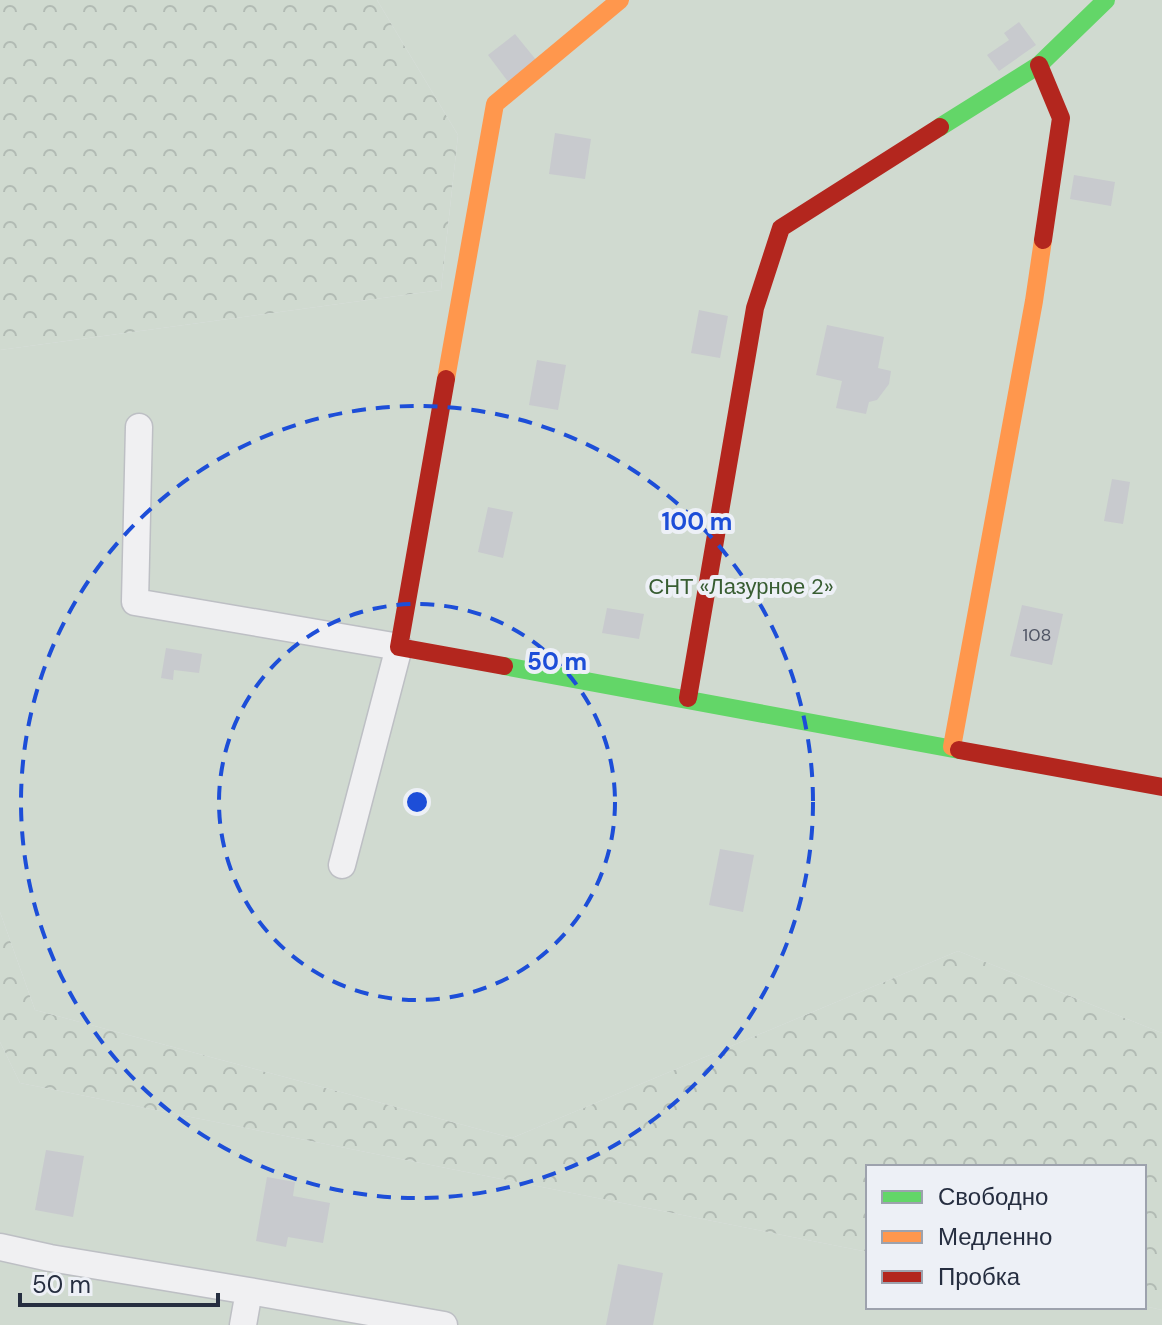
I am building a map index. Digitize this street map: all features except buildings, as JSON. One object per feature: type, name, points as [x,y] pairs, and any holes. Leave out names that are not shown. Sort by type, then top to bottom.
[{"type":"street","points":[[342,865],[399,647],[495,104],[620,0]]},
{"type":"street","points":[[688,698],[755,308],[781,228],[1039,65],[1106,0]]},
{"type":"street","points":[[952,747],[1034,301],[1061,118],[1039,65]]},
{"type":"street","points":[[139,427],[135,602],[688,698],[1162,787]]},
{"type":"street","points":[[0,1247],[444,1325]]},
{"type":"street","points":[[243,1325],[249,1291]]},
{"type":"green space","points":[[0,0],[377,0],[458,135],[441,290],[0,350]]},
{"type":"green space","name":"СНТ «Лазурное 2»","points":[[377,0],[1162,0],[1162,1033],[958,951],[512,1138],[35,1010],[0,912],[0,350],[441,290],[458,135]]},
{"type":"green space","points":[[0,912],[35,1010],[512,1138],[958,951],[1162,1033],[1162,1310],[1146,1306],[1146,1165],[866,1165],[866,1252],[20,1083],[0,1042]]},
{"type":"green space","points":[[0,1042],[20,1083],[866,1252],[866,1309],[1146,1309],[1146,1306],[1162,1310],[1162,1325],[0,1325]]},
{"type":"traffic: fast","points":[[940,127],[1039,65],[1106,0]]},
{"type":"traffic: fast","points":[[504,666],[959,750]]},
{"type":"traffic: slow","points":[[446,379],[495,104],[620,0]]},
{"type":"traffic: slow","points":[[952,747],[1043,240]]},
{"type":"traffic: jam","points":[[1039,65],[1061,118],[1043,240]]},
{"type":"traffic: jam","points":[[688,698],[755,308],[781,228],[940,127]]},
{"type":"traffic: jam","points":[[446,379],[399,647],[504,666]]},
{"type":"traffic: jam","points":[[959,750],[1162,787]]}]
